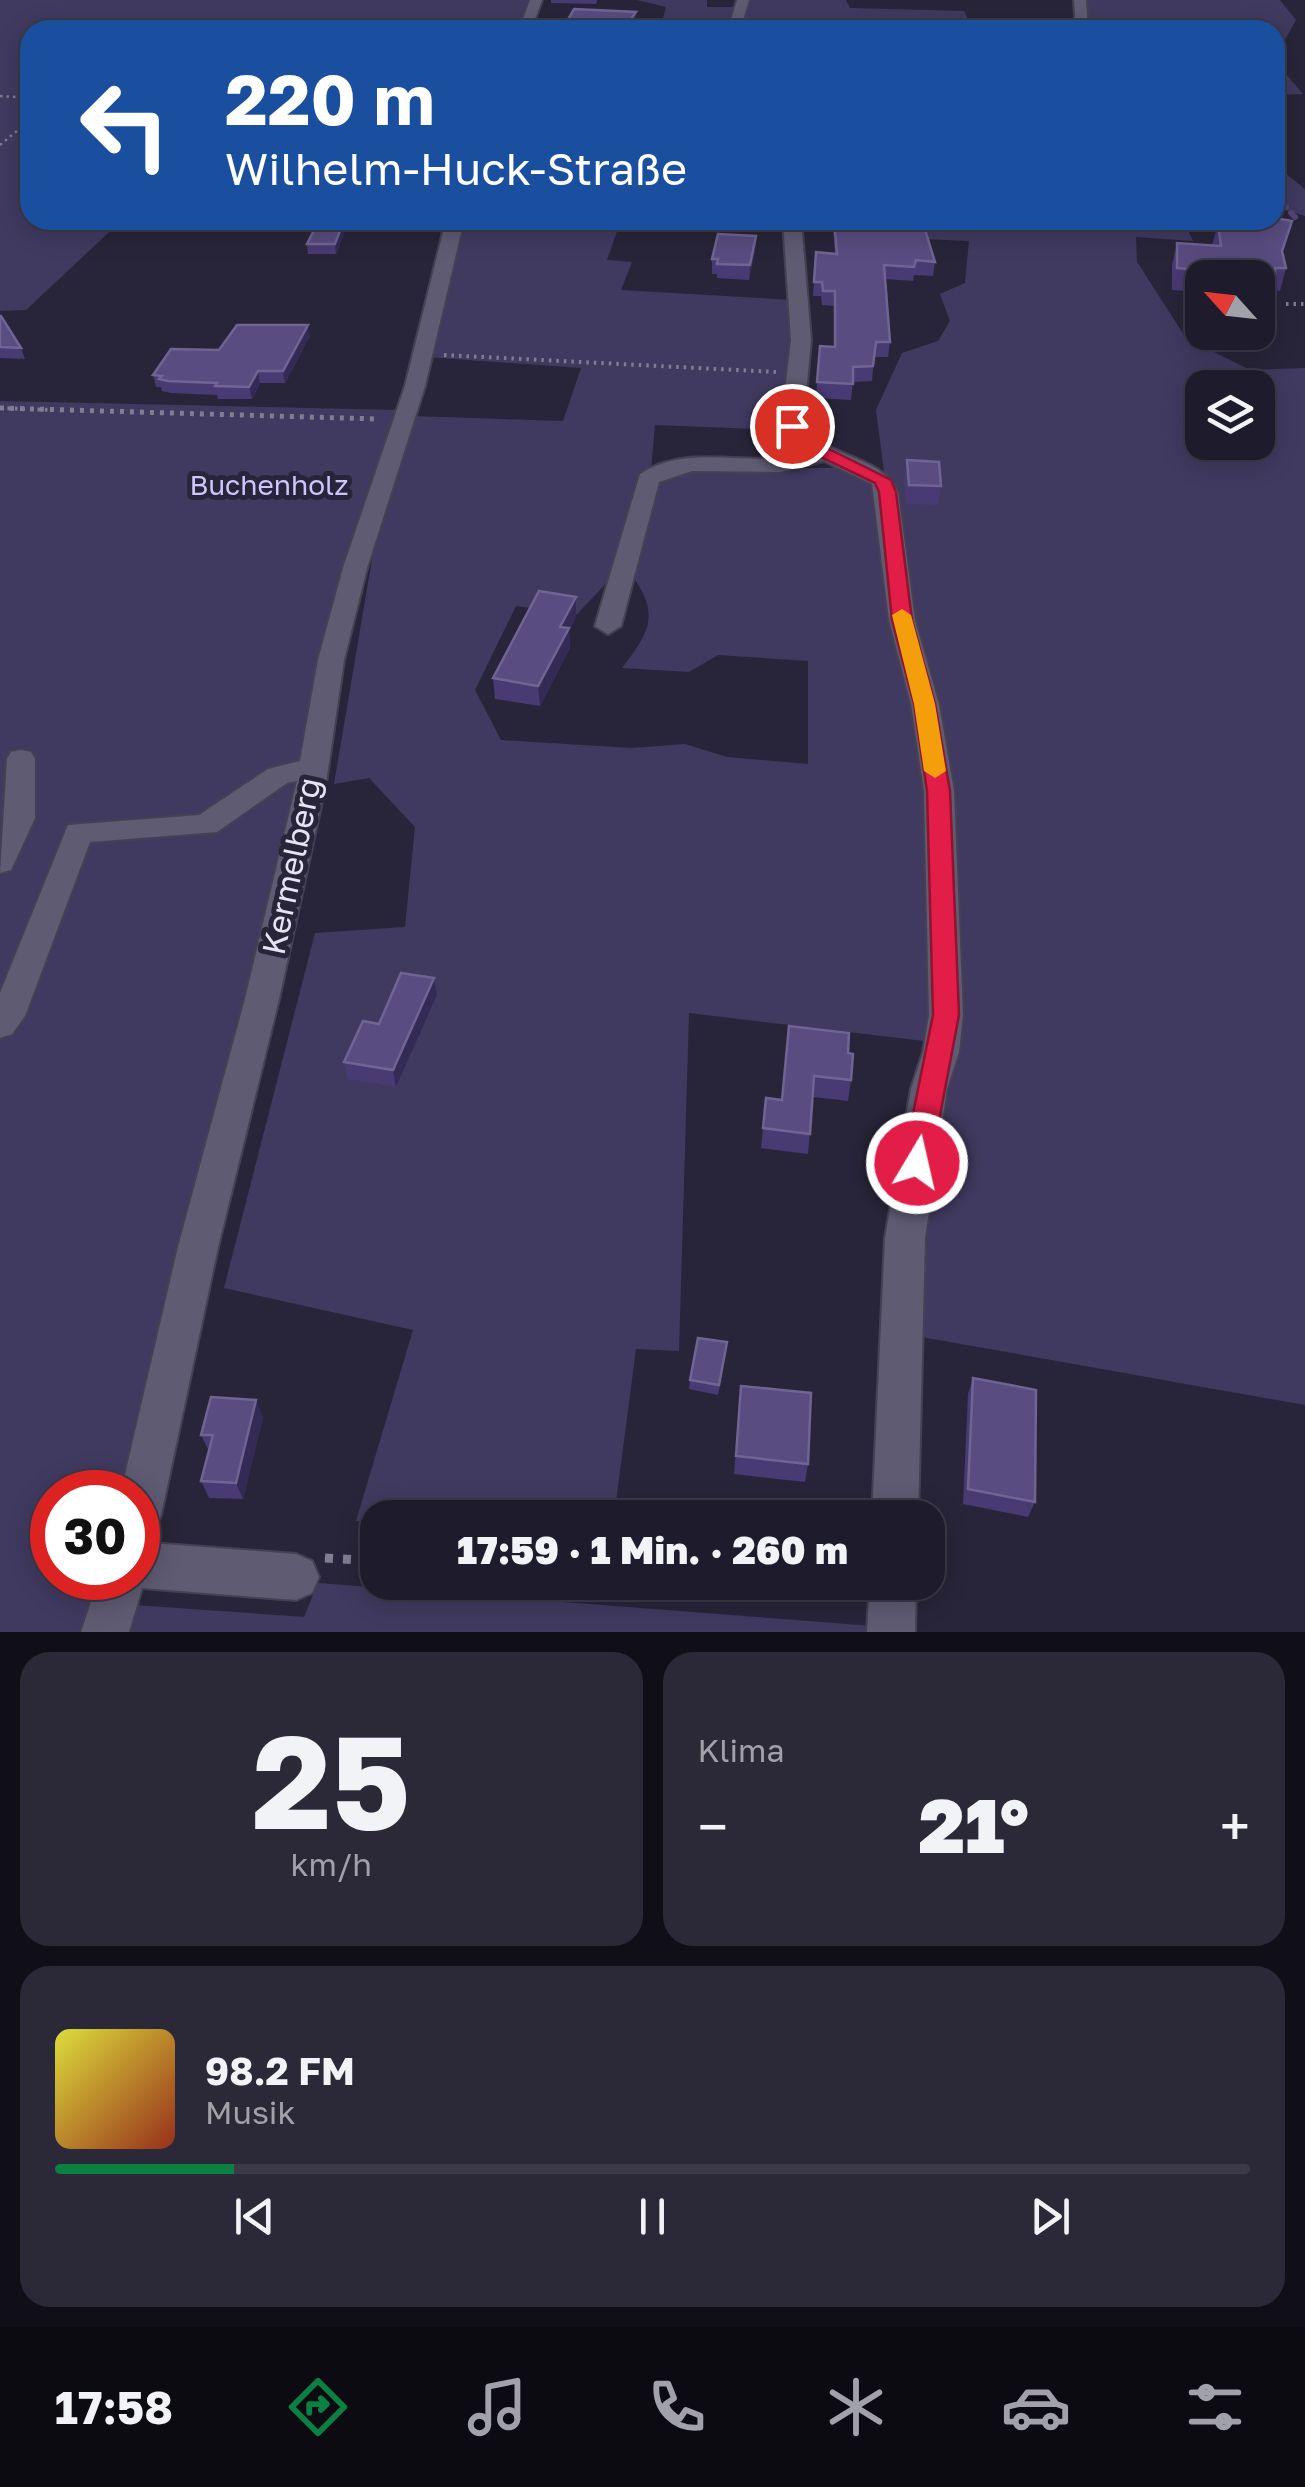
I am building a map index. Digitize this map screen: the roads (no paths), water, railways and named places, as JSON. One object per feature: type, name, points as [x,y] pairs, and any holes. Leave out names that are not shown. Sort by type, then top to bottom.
[{"type":"street","name":"Kermelberg","points":[[148,1470],[198,1247],[262,1000],[313,768],[331,660],[355,568],[423,354],[454,230]]},
{"type":"street","points":[[793,230],[801,340],[792,426],[806,444],[870,472],[882,480],[888,492],[902,620],[925,704],[938,791],[946,1015],[941,1052],[928,1088],[905,1238],[896,1500]]},
{"type":"street","points":[[608,626],[648,480],[656,472],[683,465],[785,465],[826,454]]},
{"type":"street","points":[[0,862],[20,818],[21,759]]},
{"type":"street","points":[[0,1024],[8,1016],[78,832],[206,825],[278,776],[313,768]]},
{"type":"street","points":[[160,1567],[296,1577]]},
{"type":"street","points":[[105,1632],[115,1600]]},
{"type":"waterway","points":[[1291,213],[1295,217]]},
{"type":"park label","name":"Buchenholz","points":[[269,484]]}]
